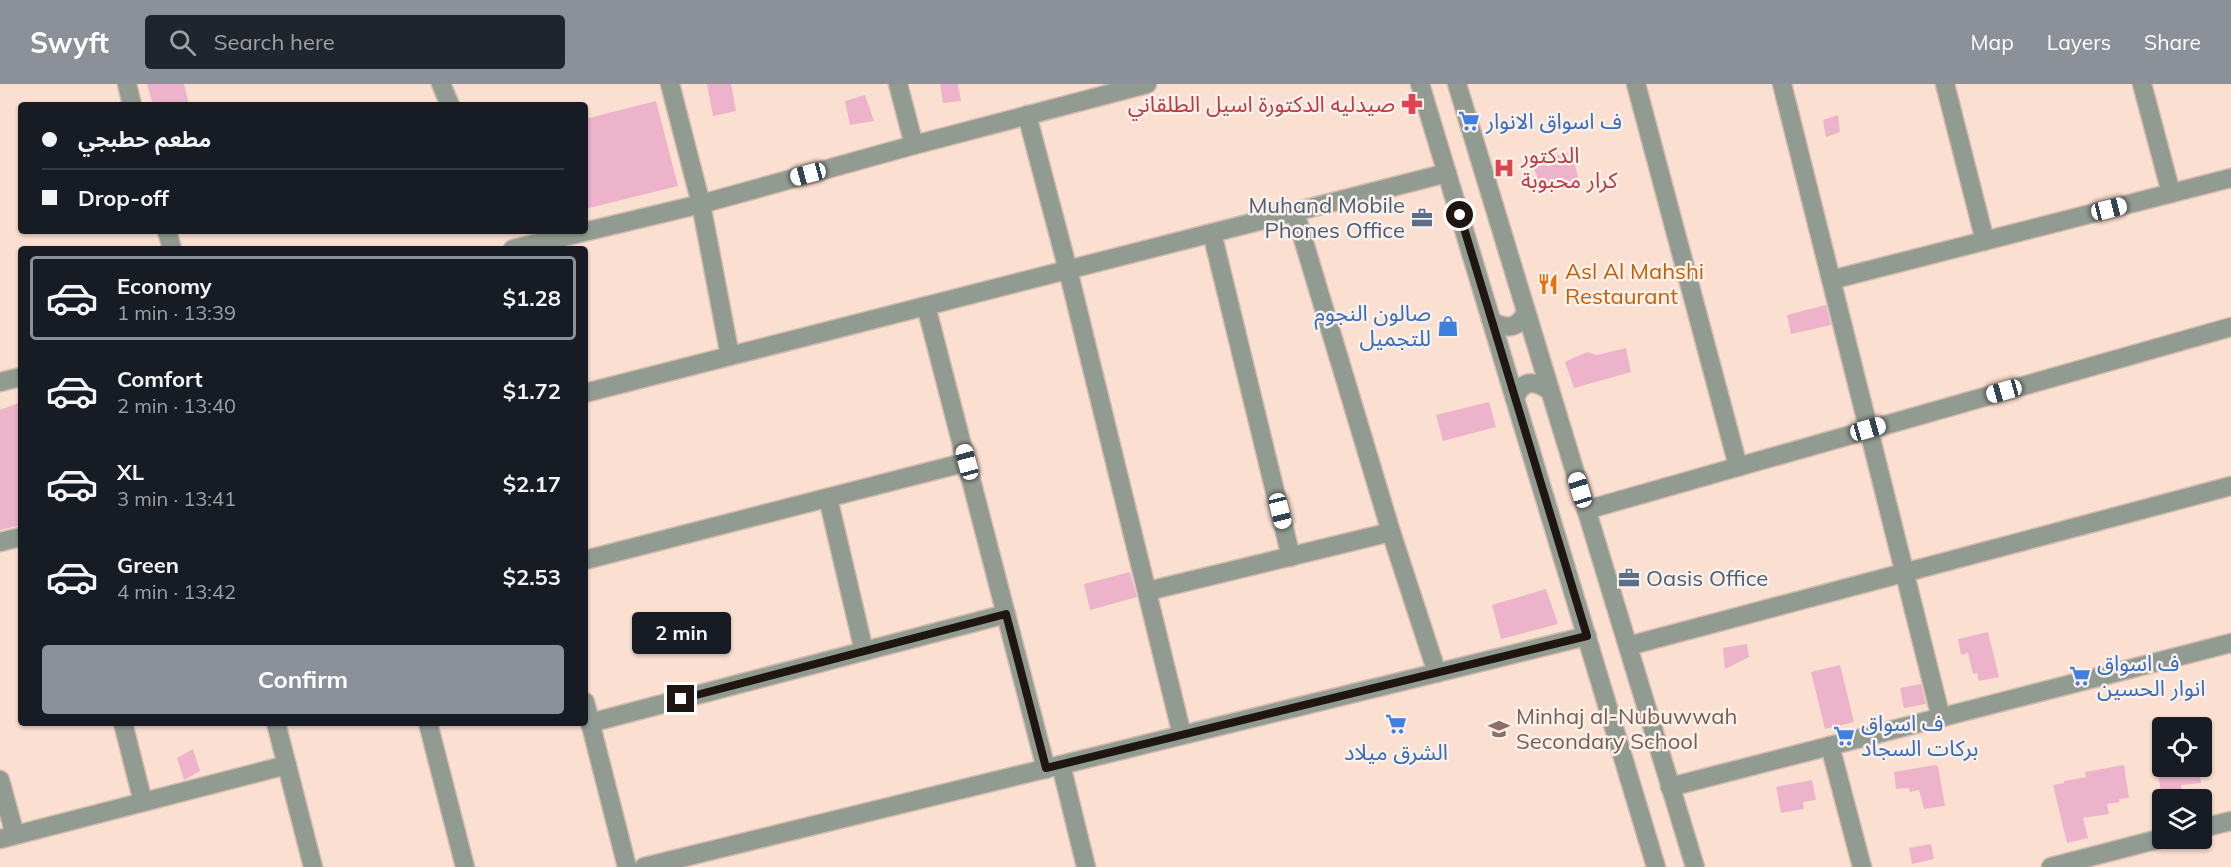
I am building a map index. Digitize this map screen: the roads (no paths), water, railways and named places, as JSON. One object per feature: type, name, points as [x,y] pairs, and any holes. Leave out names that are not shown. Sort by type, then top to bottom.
[{"type":"street","points":[[126,84],[131,102]]},
{"type":"street","points":[[441,84],[449,102]]},
{"type":"street","points":[[670,84],[701,204],[730,356]]},
{"type":"street","points":[[898,84],[914,145]]},
{"type":"street","points":[[588,227],[701,204],[1147,84]]},
{"type":"street","points":[[1420,84],[1656,867]]},
{"type":"street","points":[[1456,84],[1695,867]]},
{"type":"street","points":[[1636,84],[1738,466]]},
{"type":"street","points":[[1782,84],[1941,718]]},
{"type":"street","points":[[1945,84],[1985,241]]},
{"type":"street","points":[[2142,84],[2171,193]]},
{"type":"street","points":[[1027,115],[1068,270],[1182,735]]},
{"type":"street","points":[[588,392],[1447,173]]},
{"type":"street","points":[[1831,280],[2231,178]]},
{"type":"street","points":[[1295,212],[1391,532],[1437,673]]},
{"type":"street","points":[[1212,233],[1291,558]]},
{"type":"street","points":[[516,242],[555,234]]},
{"type":"street","points":[[926,306],[1006,614],[1086,867]]},
{"type":"street","points":[[1491,320],[1498,326],[1507,328],[1515,326],[1526,312]]},
{"type":"street","points":[[1586,510],[2231,327]]},
{"type":"street","points":[[0,382],[18,378]]},
{"type":"street","points":[[1515,399],[1523,386],[1531,383],[1539,383],[1549,390]]},
{"type":"street","points":[[588,559],[967,462]]},
{"type":"street","points":[[1628,646],[2231,486]]},
{"type":"street","points":[[828,498],[864,651]]},
{"type":"street","points":[[1148,591],[1391,532]]},
{"type":"street","points":[[0,542],[18,538]]},
{"type":"street","points":[[590,723],[1006,614]]},
{"type":"street","points":[[645,867],[1587,636]]},
{"type":"street","points":[[1670,787],[2231,643]]},
{"type":"street","points":[[588,715],[627,867]]},
{"type":"street","points":[[124,726],[143,802]]},
{"type":"street","points":[[277,726],[313,867]]},
{"type":"street","points":[[429,726],[465,867]]},
{"type":"street","points":[[1830,746],[1862,867]]},
{"type":"street","points":[[0,780],[8,837],[287,765]]},
{"type":"street","points":[[2212,825],[2231,820]]},
{"type":"street","points":[[2051,867],[2152,841]]},
{"type":"place","name":"صيدليه الدكتورة اسيل الطلقاني","points":[[1412,104]]},
{"type":"place","name":"ف اسواق الانوار","points":[[1469,121]]},
{"type":"place","name":"الدكتور كرار محبوبة","points":[[1504,168]]},
{"type":"place","name":"Muhand Mobile Phones Office","points":[[1422,218]]},
{"type":"place","name":"Asl Al Mahshi Restaurant","points":[[1548,284]]},
{"type":"place","name":"صالون النجوم للتجميل","points":[[1448,326]]},
{"type":"place","name":"Oasis Office","points":[[1629,578]]},
{"type":"place","name":"ف اسواق انوار الحسين","points":[[2080,676]]},
{"type":"place","name":"الشرق ميلاد","points":[[1396,724]]},
{"type":"place","name":"Minhaj al-Nubuwwah Secondary School","points":[[1499,729]]},
{"type":"place","name":"ف اسواق بركات السجاد","points":[[1844,736]]}]
